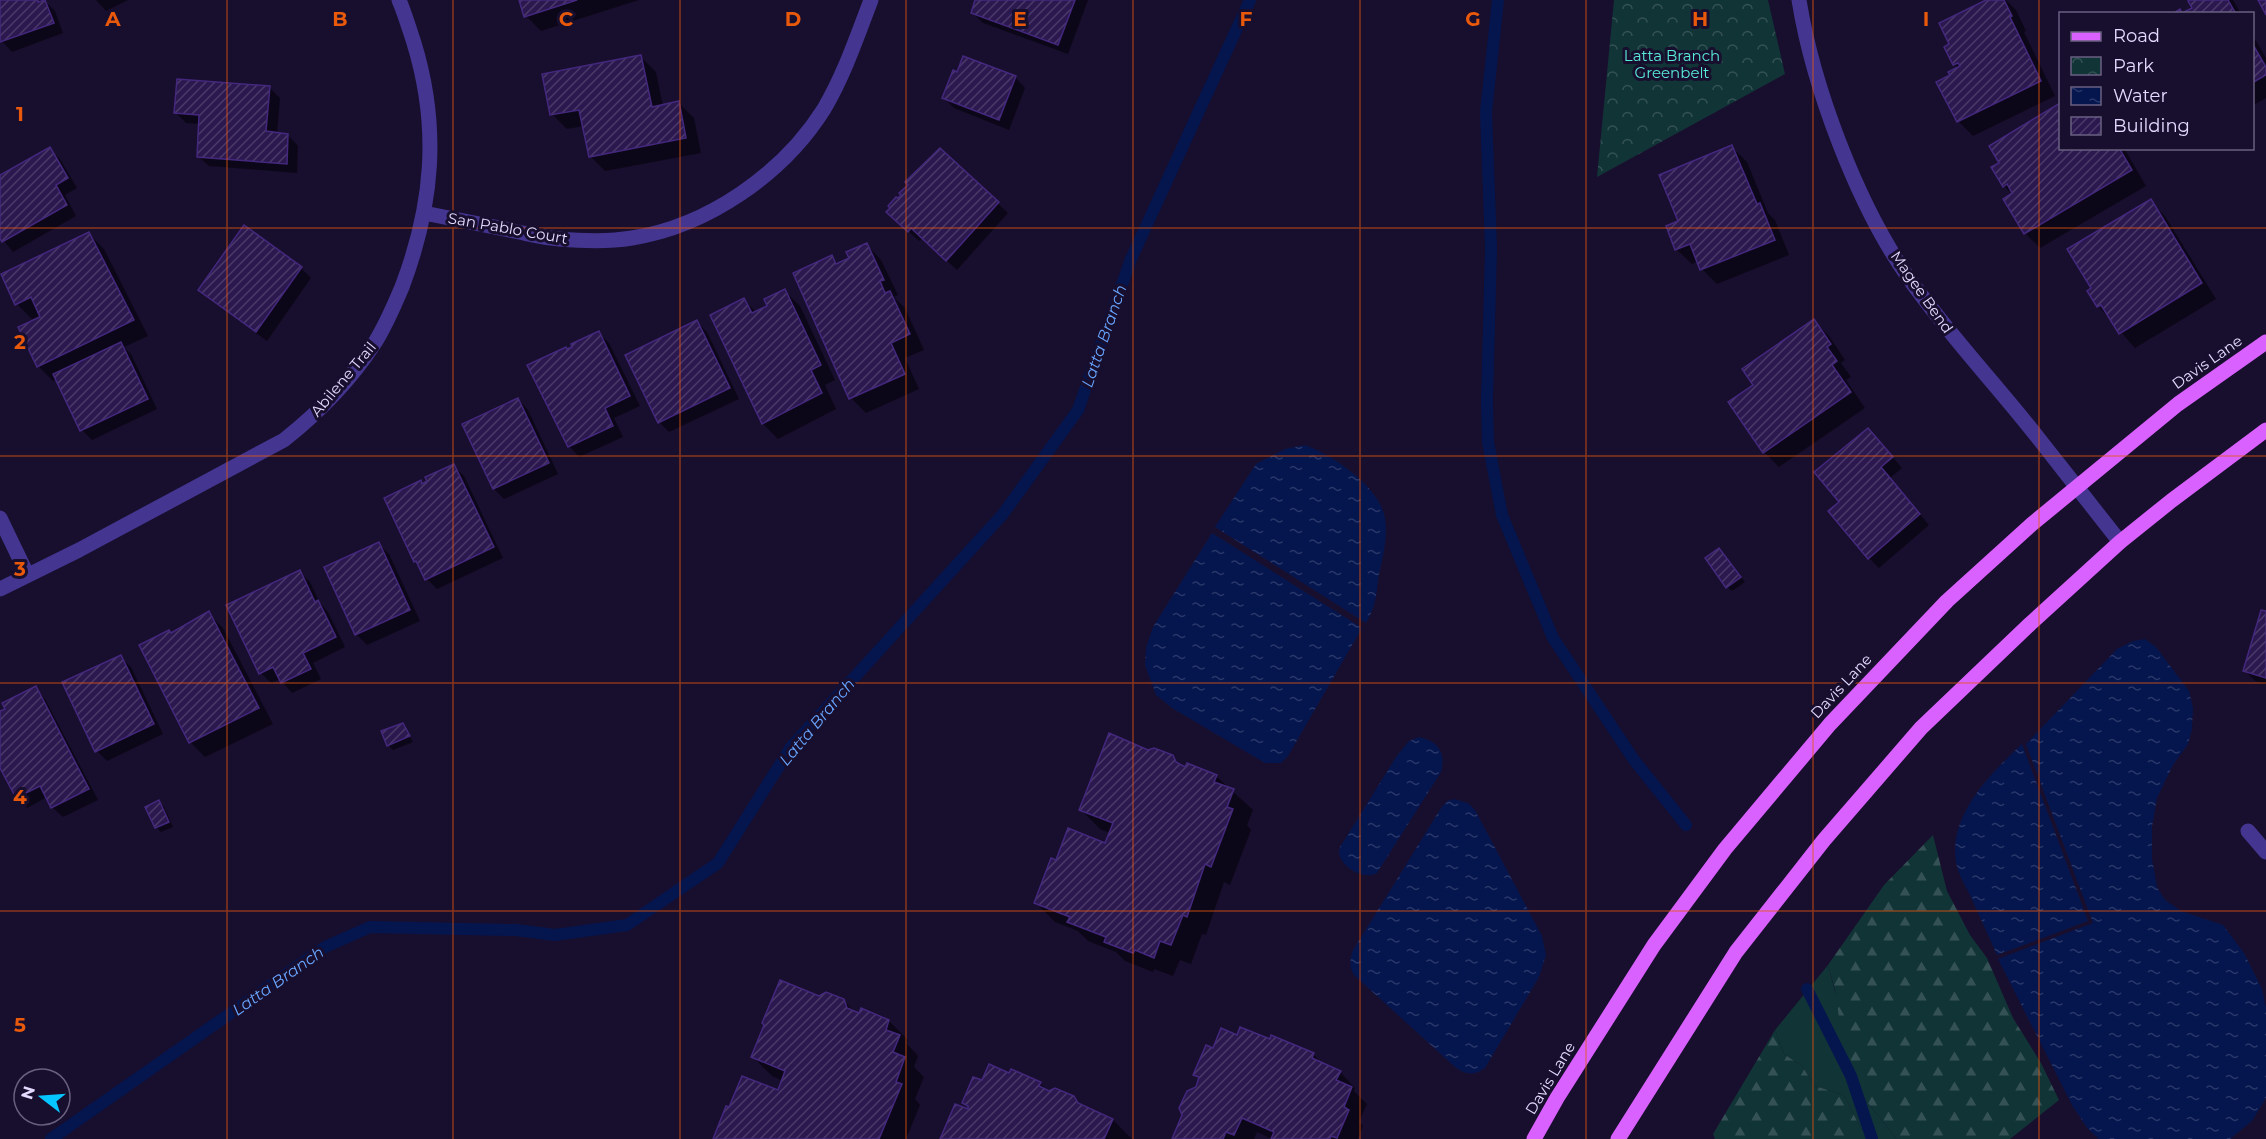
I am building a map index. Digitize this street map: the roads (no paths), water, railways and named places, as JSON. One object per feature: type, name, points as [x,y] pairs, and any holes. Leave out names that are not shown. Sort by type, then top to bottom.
[{"type":"main road","name":"Davis Lane","points":[[1534,1139],[1654,945],[1725,849],[1830,724],[1947,601],[2032,524],[2178,404],[2266,342]]},
{"type":"main road","points":[[1618,1139],[1736,952],[1824,840],[1921,728],[2120,542],[2266,430]]},
{"type":"street","name":"Abilene Trail","points":[[0,589],[79,550],[284,440],[311,419],[374,344],[396,302],[413,258],[424,213],[431,149],[429,102],[421,66],[399,0]]},
{"type":"street","name":"San Pablo Court","points":[[424,213],[556,239],[585,240],[633,238],[679,225],[700,216],[720,206],[769,171],[806,133],[823,110],[839,80],[871,0]]},
{"type":"street","name":"Magee Bend","points":[[1799,0],[1802,22],[1824,98],[1842,149],[1872,216],[1907,275],[2120,542]]},
{"type":"street","points":[[0,518],[27,574]]},
{"type":"street","points":[[2248,831],[2266,852]]},
{"type":"water","points":[[1305,445],[1341,464],[1354,474],[1365,484],[1381,506],[1386,525],[1385,546],[1374,605],[1366,623],[1215,527],[1256,464],[1285,449]]},
{"type":"water","points":[[1212,533],[1362,628],[1288,756],[1281,763],[1265,763],[1172,708],[1156,695],[1145,665],[1146,648],[1153,627]]},
{"type":"water","points":[[2145,639],[2156,647],[2189,691],[2193,708],[2192,729],[2188,744],[2173,765],[2157,798],[2152,827],[2152,859],[2157,887],[2165,900],[2181,911],[2223,925],[2244,953],[2262,989],[2266,1008],[2266,1098],[2252,1121],[2230,1139],[2099,1139],[2088,1129],[2073,1107],[1998,959],[2093,923],[2026,744],[2117,649],[2133,641]]},
{"type":"water","points":[[1419,737],[1432,742],[1439,749],[1442,754],[1441,772],[1377,873],[1364,875],[1357,873],[1345,865],[1341,859],[1340,847],[1396,757],[1409,741]]},
{"type":"water","points":[[2022,744],[2088,921],[1997,955],[1958,870],[1955,851],[1957,833],[1972,800],[1996,769]]},
{"type":"water","points":[[1454,799],[1468,803],[1475,810],[1542,936],[1546,955],[1539,977],[1485,1068],[1473,1073],[1462,1072],[1455,1067],[1354,975],[1350,964],[1352,952],[1441,808],[1447,801]]},
{"type":"waterway","name":"Latta Branch","points":[[51,1139],[325,947],[370,927],[516,930],[555,935],[627,925],[718,863],[791,747],[1003,514],[1078,410],[1131,259],[1250,0]]},
{"type":"waterway","points":[[1498,0],[1486,112],[1491,248],[1487,401],[1488,442],[1502,515],[1553,638],[1634,760],[1686,825]]},
{"type":"waterway","points":[[1807,989],[1851,1076],[1872,1139]]},
{"type":"park label","name":"Latta Branch Greenbelt","points":[[1672,64]]}]
